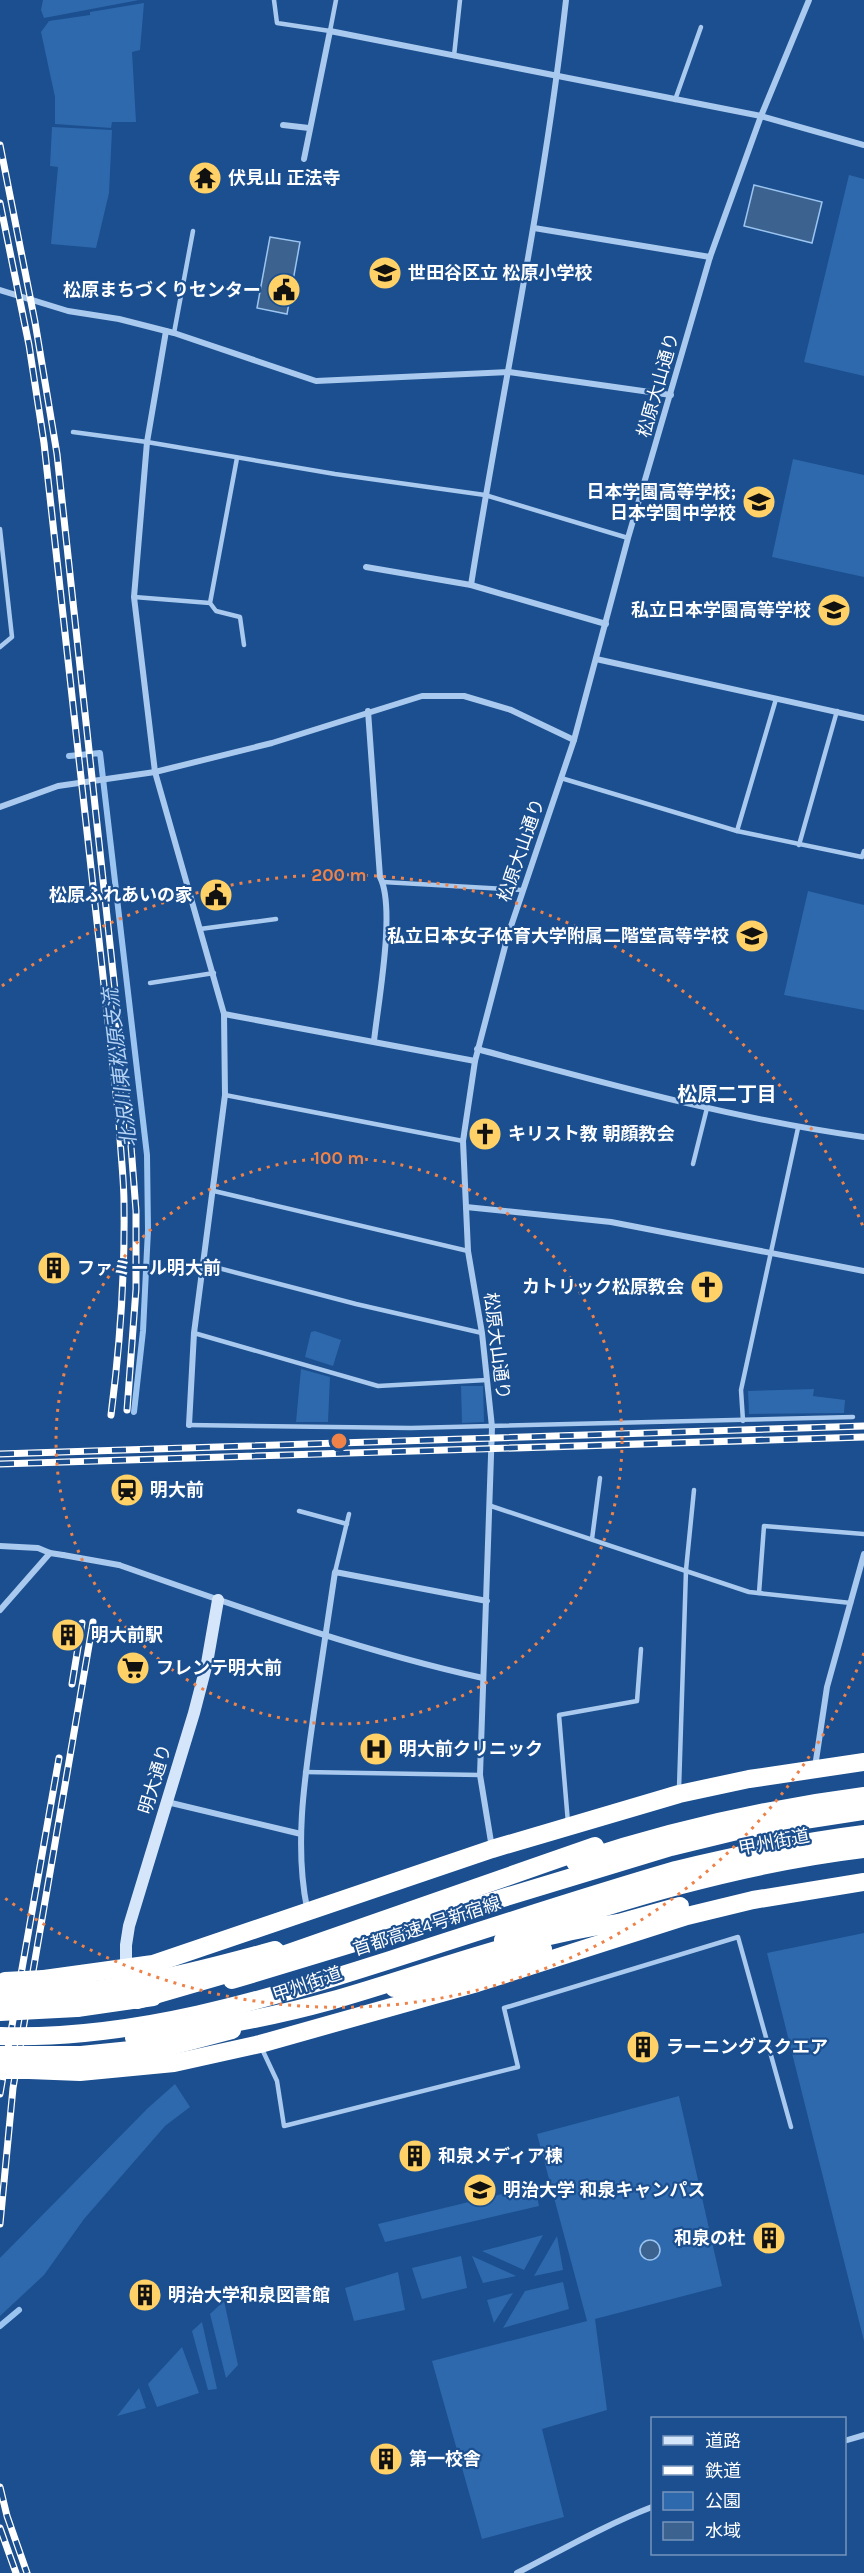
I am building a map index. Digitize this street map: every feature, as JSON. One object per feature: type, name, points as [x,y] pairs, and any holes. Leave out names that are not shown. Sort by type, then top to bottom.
[{"type":"highway","points":[[43,1987],[153,1964],[492,1849],[679,1794],[815,1768],[864,1762]]},
{"type":"highway","points":[[308,1911],[410,1886],[591,1832],[732,1794],[817,1779],[864,1774]]},
{"type":"highway","points":[[137,2000],[237,1971],[595,1846],[654,1828],[746,1806],[864,1787]]},
{"type":"highway","name":"甲州街道","points":[[2,1993],[43,1987],[75,1993],[155,1980],[210,1967],[488,1889],[664,1834],[736,1816],[864,1796]]},
{"type":"highway","name":"首都高速4号新宿線","points":[[2,1993],[77,2008],[190,1991],[292,1964],[671,1847],[741,1830],[864,1811]]},
{"type":"highway","name":"首都高速4号新宿線","points":[[0,2039],[141,2025],[246,2005],[676,1870],[743,1853],[811,1840],[864,1834]]},
{"type":"highway","name":"甲州街道","points":[[0,2055],[30,2063],[81,2055],[171,2046],[253,2025],[615,1902],[749,1867],[864,1849]]},
{"type":"highway","points":[[260,2044],[615,1911],[748,1874],[864,1857]]},
{"type":"highway","points":[[0,2039],[79,2042],[189,2032],[253,2020],[566,1932],[619,1923],[752,1887],[864,1870]]},
{"type":"highway","points":[[0,2070],[30,2063],[80,2072],[174,2063],[260,2044],[477,1983],[687,1916],[753,1900],[864,1882]]},
{"type":"street","points":[[471,585],[485,495],[534,228],[558,76],[566,0]]},
{"type":"street","name":"松原大山通り","points":[[492,1849],[480,1775],[492,1427],[482,1333],[468,1251],[463,1141],[477,1049],[522,890],[574,740],[628,538],[710,257],[761,116],[809,0]]},
{"type":"street","points":[[304,159],[330,32],[761,116],[864,145]]},
{"type":"street","points":[[283,125],[309,128]]},
{"type":"street","points":[[534,228],[710,257]]},
{"type":"street","points":[[0,290],[68,311],[119,319],[174,333],[316,381],[509,372],[671,395]]},
{"type":"street","points":[[166,331],[147,442],[134,597],[155,772],[224,1014],[225,1095],[194,1333],[189,1425]]},
{"type":"street","points":[[366,567],[471,585],[606,624]]},
{"type":"street","points":[[596,659],[864,718]]},
{"type":"street","points":[[0,805],[58,786],[155,772],[272,743],[422,696],[464,696],[511,710],[574,740]]},
{"type":"street","points":[[369,711],[380,877],[386,889],[385,951],[374,1041]]},
{"type":"street","points":[[224,1014],[475,1061]]},
{"type":"street","points":[[477,1049],[707,1108],[798,1128],[864,1137]]},
{"type":"street","points":[[466,1207],[610,1222],[864,1271]]},
{"type":"street","points":[[0,1546],[38,1548],[50,1553],[119,1565],[218,1600],[425,1665],[483,1678]]},
{"type":"street","points":[[0,1610],[50,1553]]},
{"type":"street","points":[[815,1768],[827,1687],[864,1554]]},
{"type":"street","points":[[308,1911],[304,1893],[301,1834],[305,1772],[335,1572],[486,1601]]},
{"type":"street","name":"明大通り","points":[[126,1968],[129,1926],[207,1663],[218,1600]]},
{"type":"street","points":[[167,1802],[301,1834]]},
{"type":"street","points":[[846,2440],[864,2435]]},
{"type":"street","points":[[516,2573],[581,2538],[651,2507]]},
{"type":"lane","points":[[274,0],[277,23],[330,32],[336,0]]},
{"type":"lane","points":[[454,56],[460,0]]},
{"type":"lane","points":[[675,100],[701,27]]},
{"type":"lane","points":[[174,333],[193,231]]},
{"type":"lane","points":[[73,432],[485,495],[628,538]]},
{"type":"lane","points":[[237,458],[210,603],[216,611],[240,616],[244,645]]},
{"type":"lane","points":[[0,529],[12,637],[0,647]]},
{"type":"lane","points":[[134,597],[210,603]]},
{"type":"lane","points":[[737,831],[776,699]]},
{"type":"lane","points":[[799,845],[837,711]]},
{"type":"lane","points":[[561,778],[737,831],[862,857],[864,851]]},
{"type":"lane","points":[[383,882],[522,890]]},
{"type":"lane","points":[[200,929],[276,919]]},
{"type":"lane","points":[[150,983],[214,973]]},
{"type":"lane","points":[[225,1095],[463,1141]]},
{"type":"lane","points":[[693,1164],[707,1108]]},
{"type":"lane","points":[[743,1421],[741,1390],[798,1128]]},
{"type":"lane","points":[[214,1191],[468,1251]]},
{"type":"lane","points":[[203,1264],[356,1304],[482,1333]]},
{"type":"lane","points":[[194,1333],[378,1386],[487,1380]]},
{"type":"lane","points":[[189,1425],[492,1427],[853,1418]]},
{"type":"lane","points":[[592,1539],[600,1478]]},
{"type":"lane","points":[[679,1794],[686,1570],[694,1490]]},
{"type":"lane","points":[[490,1506],[759,1593],[851,1603]]},
{"type":"lane","points":[[298,1511],[347,1524]]},
{"type":"lane","points":[[335,1572],[349,1514]]},
{"type":"lane","points":[[759,1593],[764,1526],[864,1534]]},
{"type":"lane","points":[[568,1826],[559,1715],[637,1701],[640,1649]]},
{"type":"lane","points":[[305,1772],[480,1775]]},
{"type":"lane","points":[[260,2044],[277,2080],[284,2126],[518,2067],[504,2008],[738,1936],[790,2127]]},
{"type":"green space","points":[[43,0],[139,0],[44,18],[41,10]]},
{"type":"green space","points":[[144,3],[140,50],[132,52],[136,122],[112,122],[111,128],[55,124],[55,97],[41,32],[49,21]]},
{"type":"green space","points":[[52,127],[112,130],[109,193],[96,248],[51,244],[58,167],[50,166]]},
{"type":"green space","points":[[849,175],[864,179],[864,376],[804,362]]},
{"type":"green space","points":[[793,459],[864,475],[864,577],[772,557]]},
{"type":"green space","points":[[808,891],[864,905],[864,1010],[784,995]]},
{"type":"green space","points":[[315,1331],[341,1340],[333,1366],[305,1357],[311,1332]]},
{"type":"green space","points":[[301,1369],[330,1377],[328,1422],[296,1422]]},
{"type":"green space","points":[[461,1386],[483,1386],[484,1422],[462,1423]]},
{"type":"green space","points":[[814,1389],[813,1396],[845,1400],[844,1413],[749,1414],[748,1391]]},
{"type":"green space","points":[[864,1933],[864,2341],[767,1953]]},
{"type":"green space","points":[[175,2084],[190,2107],[165,2126],[84,2219],[44,2275],[0,2316],[0,2258],[148,2108]]},
{"type":"green space","points":[[679,2096],[722,2286],[595,2319],[607,2410],[542,2429],[564,2517],[482,2539],[432,2361],[587,2321],[537,2134]]},
{"type":"green space","points":[[535,2186],[539,2206],[385,2242],[378,2224]]},
{"type":"green space","points":[[543,2235],[524,2270],[482,2251]]},
{"type":"green space","points":[[557,2236],[563,2270],[534,2276]]},
{"type":"green space","points":[[461,2256],[467,2288],[422,2299],[412,2268]]},
{"type":"green space","points":[[472,2256],[516,2276],[483,2283]]},
{"type":"green space","points":[[398,2272],[405,2310],[354,2321],[345,2288]]},
{"type":"green space","points":[[563,2282],[569,2309],[503,2328],[525,2291]]},
{"type":"green space","points":[[513,2293],[494,2323],[487,2300]]},
{"type":"green space","points":[[224,2301],[238,2365],[226,2378],[210,2314]]},
{"type":"green space","points":[[202,2322],[217,2389],[208,2390],[192,2331]]},
{"type":"green space","points":[[182,2347],[199,2393],[157,2407],[148,2384]]},
{"type":"green space","points":[[139,2388],[146,2408],[117,2416]]},
{"type":"water","points":[[754,185],[822,202],[812,243],[744,226]]},
{"type":"water","points":[[270,237],[300,242],[287,314],[257,308]]},
{"type":"water","points":[[650,2240],[657,2243],[660,2250],[657,2257],[650,2260],[643,2257],[640,2250],[643,2243]]},
{"type":"waterway","name":"北沢川東松原支流","points":[[69,756],[100,753],[147,1155],[148,1230],[143,1331],[134,1412]]},
{"type":"waterway","points":[[0,2326],[19,2310]]},
{"type":"railway","points":[[0,145],[35,322],[57,454],[129,1120],[136,1211],[136,1289],[127,1410]]},
{"type":"railway","points":[[0,203],[29,345],[44,443],[119,1121],[124,1194],[124,1257],[111,1415]]},
{"type":"railway","points":[[0,1454],[864,1426]]},
{"type":"railway","points":[[0,1464],[864,1437]]},
{"type":"railway","points":[[0,2224],[13,2088],[93,1622]]},
{"type":"railway","points":[[72,1684],[82,1623]]},
{"type":"railway","points":[[0,2094],[59,1758]]},
{"type":"railway","points":[[0,2487],[7,2516],[27,2573]]},
{"type":"railway","points":[[0,2528],[16,2573]]},
{"type":"place","name":"伏見山 正法寺","points":[[205,178]]},
{"type":"place","name":"世田谷区立 松原小学校","points":[[385,273]]},
{"type":"place","name":"松原まちづくりセンター","points":[[284,290]]},
{"type":"place","name":"日本学園高等学校; 日本学園中学校","points":[[759,502]]},
{"type":"place","name":"私立日本学園高等学校","points":[[834,610]]},
{"type":"place","name":"松原ふれあいの家","points":[[216,895]]},
{"type":"place","name":"私立日本女子体育大学附属二階堂高等学校","points":[[752,936]]},
{"type":"place","name":"キリスト教 朝顔教会","points":[[485,1134]]},
{"type":"place","name":"ファミール明大前","points":[[54,1268]]},
{"type":"place","name":"カトリック松原教会","points":[[707,1287]]},
{"type":"place","name":"明大前","points":[[127,1490]]},
{"type":"place","name":"明大前駅","points":[[68,1635]]},
{"type":"place","name":"フレンテ明大前","points":[[133,1668]]},
{"type":"place","name":"明大前クリニック","points":[[376,1749]]},
{"type":"place","name":"ラーニングスクエア","points":[[643,2047]]},
{"type":"place","name":"和泉メディア棟","points":[[415,2156]]},
{"type":"place","name":"明治大学 和泉キャンパス","points":[[480,2190]]},
{"type":"place","name":"和泉の杜","points":[[769,2238]]},
{"type":"place","name":"明治大学和泉図書館","points":[[145,2295]]},
{"type":"place","name":"第一校舎","points":[[386,2459]]},
{"type":"district","name":"松原二丁目","points":[[727,1094]]}]
